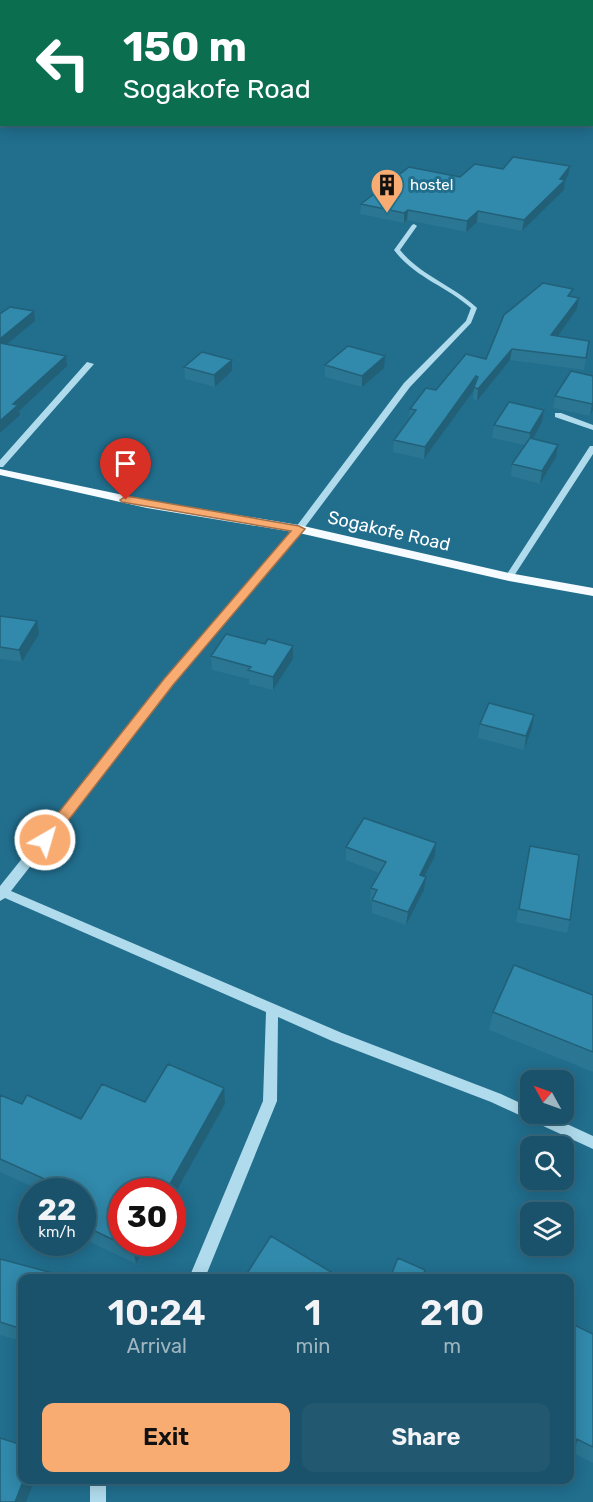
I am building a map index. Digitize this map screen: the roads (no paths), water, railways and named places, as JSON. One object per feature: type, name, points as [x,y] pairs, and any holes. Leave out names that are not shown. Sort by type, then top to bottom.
[{"type":"main road","name":"Sogakofe Road","points":[[0,472],[147,504],[299,529],[509,577],[593,592]]},
{"type":"street","points":[[414,226],[403,237],[397,249],[416,269],[461,295],[469,303],[474,309],[469,322],[407,385],[299,529],[169,682],[1,893],[337,1037],[496,1098],[593,1143]]},
{"type":"street","points":[[0,465],[90,364]]},
{"type":"street","points":[[558,415],[593,428]]},
{"type":"street","points":[[509,577],[593,448]]},
{"type":"street","points":[[199,1274],[270,1101],[272,1009]]},
{"type":"street","points":[[98,1484],[98,1502]]},
{"type":"place","name":"hostel","points":[[387,214]]}]
